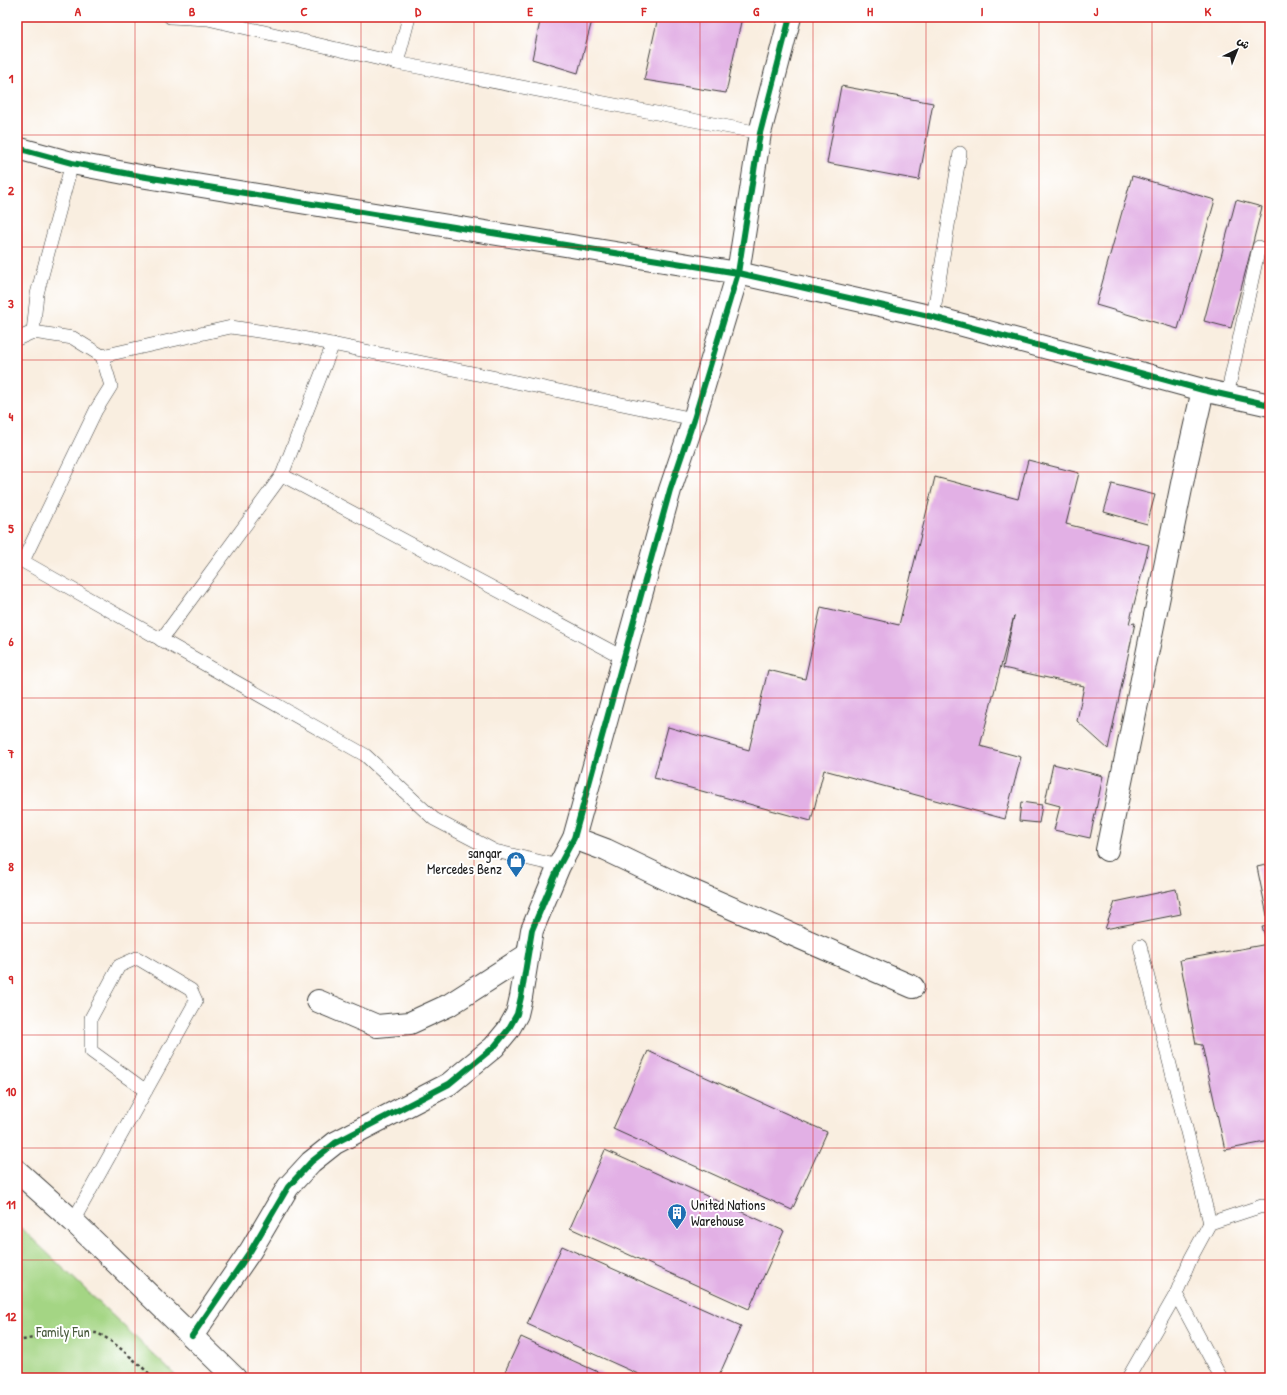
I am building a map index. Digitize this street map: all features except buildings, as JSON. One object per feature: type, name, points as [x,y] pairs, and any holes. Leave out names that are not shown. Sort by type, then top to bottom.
[{"type":"street","points":[[192,1336],[251,1250],[288,1187],[311,1162],[335,1143],[449,1084],[494,1047],[517,1014],[532,930],[574,838],[670,490],[694,419],[738,273],[760,133],[790,17]]},
{"type":"street","points":[[17,148],[72,163],[156,179],[738,273],[934,317],[1203,390],[1270,406]]},
{"type":"street","points":[[1107,850],[1185,469],[1203,390]]},
{"type":"street","points":[[574,838],[606,850],[681,886],[913,987]]},
{"type":"street","points":[[318,1000],[377,1026],[410,1023],[449,1005],[527,955]]},
{"type":"street","points":[[17,1171],[72,1221],[235,1378]]},
{"type":"lane","points":[[170,17],[208,19],[397,63],[760,133]]},
{"type":"lane","points":[[397,63],[409,17]]},
{"type":"lane","points":[[934,317],[960,153]]},
{"type":"lane","points":[[33,332],[37,294],[72,163]]},
{"type":"lane","points":[[1228,396],[1259,247]]},
{"type":"lane","points":[[102,356],[231,327],[333,344],[694,419]]},
{"type":"lane","points":[[17,339],[33,332],[73,338],[102,356],[111,386],[96,410],[20,560],[365,755],[434,819],[495,851],[560,866]]},
{"type":"lane","points":[[161,640],[282,475],[333,344]]},
{"type":"lane","points":[[282,475],[624,658]]},
{"type":"lane","points":[[1128,1378],[1176,1294],[1191,1258],[1210,1223],[1140,946]]},
{"type":"lane","points":[[72,1221],[146,1091],[196,1002],[191,990],[137,958],[119,966],[91,1018],[91,1051],[146,1091]]},
{"type":"lane","points":[[1210,1223],[1262,1206],[1270,1208]]},
{"type":"lane","points":[[1176,1294],[1221,1378]]},
{"type":"path","points":[[17,1341],[70,1333],[97,1333],[130,1356],[154,1378]]},
{"type":"green space","name":"Family Fun","points":[[17,1224],[178,1378],[17,1378]]},
{"type":"cycle path","points":[[192,1336],[251,1250],[288,1187],[311,1162],[335,1143],[449,1084],[494,1047],[508,1030],[517,1014],[532,930],[559,866],[574,838],[670,490],[694,419],[738,273],[760,133],[790,17]]},
{"type":"cycle path","points":[[17,148],[72,163],[140,176],[738,273],[933,317],[1203,390],[1270,405]]},
{"type":"place","name":"sangar Mercedes Benz","points":[[516,878]]},
{"type":"place","name":"United Nations Warehouse","points":[[677,1230]]}]
